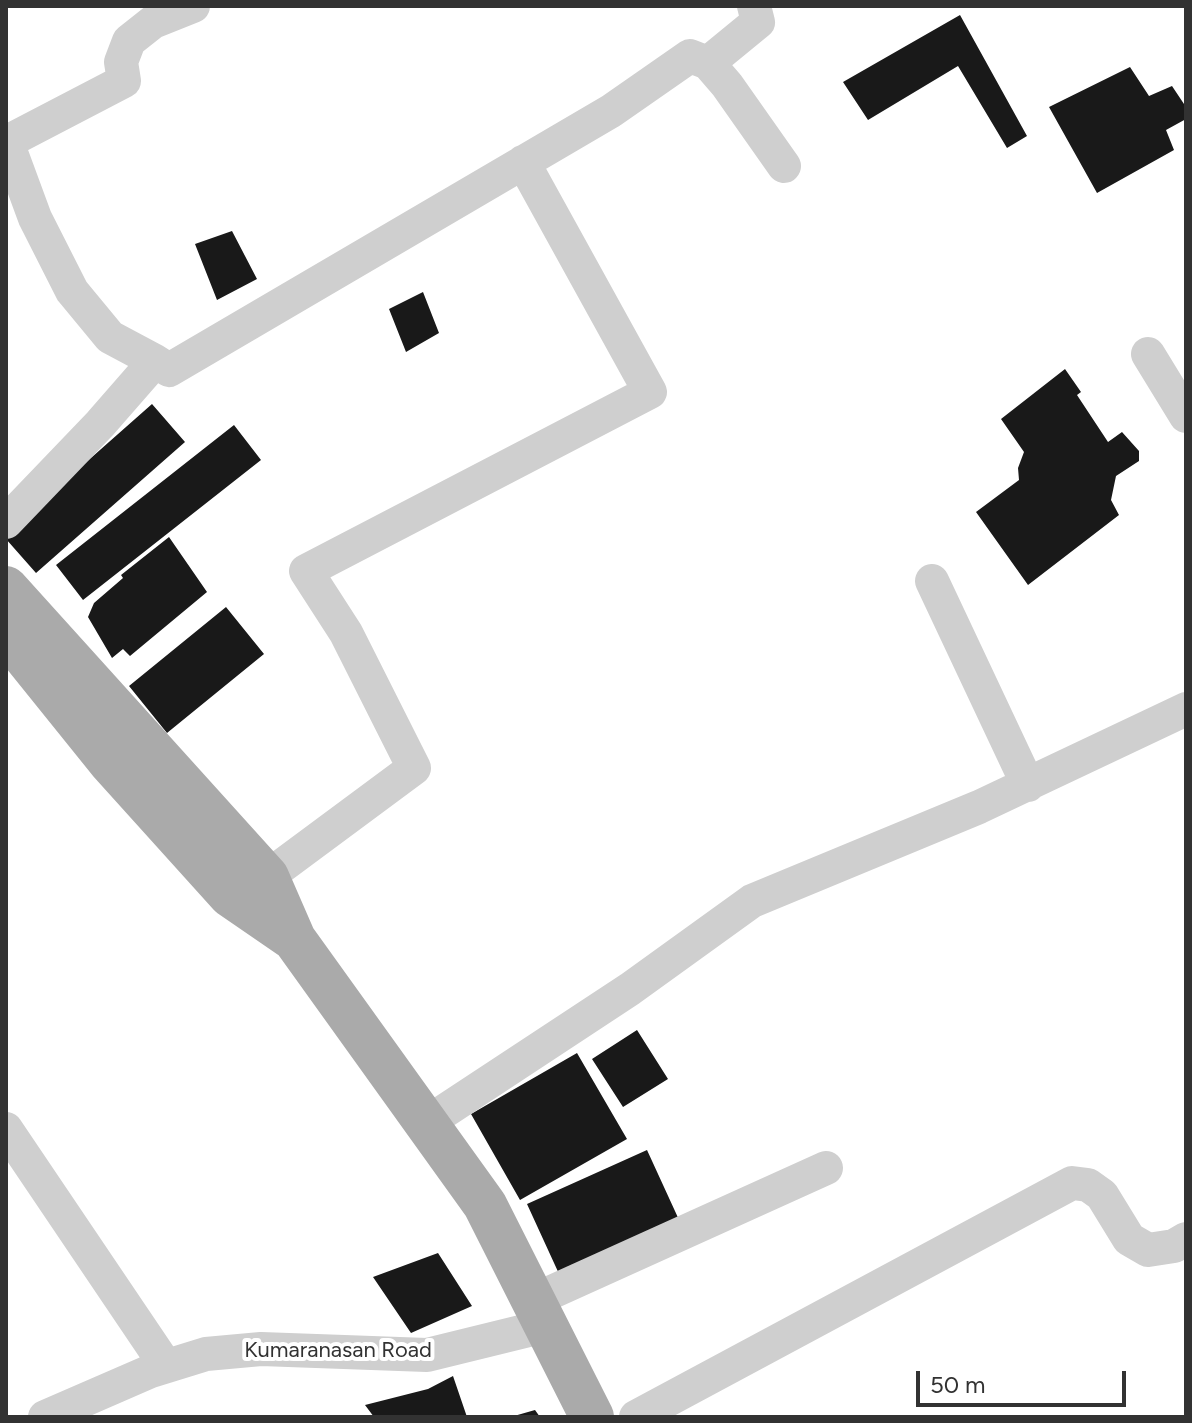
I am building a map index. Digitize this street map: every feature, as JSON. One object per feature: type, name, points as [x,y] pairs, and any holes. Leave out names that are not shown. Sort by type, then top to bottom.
[{"type":"main road","points":[[6,588],[230,895],[294,939]]},
{"type":"main road","points":[[6,633],[134,760],[267,877],[294,939],[485,1205],[592,1417]]},
{"type":"street","points":[[193,6],[153,22],[129,41],[121,62],[124,81],[6,142],[35,218],[72,291],[110,337],[169,370],[611,111],[690,56],[708,63],[784,166]]},
{"type":"street","points":[[708,63],[758,22],[754,6]]},
{"type":"street","points":[[267,877],[414,768],[346,633],[306,571],[650,392],[523,162]]},
{"type":"street","points":[[1148,354],[1186,416]]},
{"type":"street","points":[[6,522],[100,424],[155,361]]},
{"type":"street","points":[[932,581],[1028,785]]},
{"type":"street","points":[[425,1124],[630,989],[752,901],[1028,785],[1186,709]]},
{"type":"street","points":[[6,1129],[166,1366]]},
{"type":"street","name":"Kumaranasan Road","points":[[45,1417],[166,1366],[206,1354],[261,1349],[427,1355],[538,1314],[826,1168]]},
{"type":"street","points":[[636,1417],[1072,1183],[1088,1185],[1102,1195],[1129,1239],[1148,1250],[1174,1246],[1186,1239]]},
{"type":"building","points":[[960,15],[1027,136],[1007,148],[958,66],[868,120],[843,82]]},
{"type":"building","points":[[1130,67],[1149,96],[1172,86],[1186,107],[1186,119],[1166,130],[1174,150],[1097,193],[1049,107]]},
{"type":"building","points":[[232,231],[257,279],[217,300],[195,244]]},
{"type":"building","points":[[423,292],[439,333],[406,352],[389,309]]},
{"type":"building","points":[[1065,369],[1081,392],[1077,395],[1108,442],[1122,432],[1139,451],[1139,461],[1116,476],[1111,500],[1119,515],[1028,585],[976,512],[1019,480],[1018,468],[1024,452],[1001,419]]},
{"type":"building","points":[[152,404],[185,442],[36,573],[6,539],[6,533]]},
{"type":"building","points":[[234,425],[261,460],[83,600],[56,565]]},
{"type":"building","points":[[169,537],[207,592],[130,656],[123,649],[112,658],[88,617],[94,603],[123,578],[121,575]]},
{"type":"building","points":[[226,607],[264,654],[167,733],[129,686]]},
{"type":"building","points":[[637,1030],[668,1079],[623,1107],[592,1059]]},
{"type":"building","points":[[577,1053],[627,1139],[520,1200],[471,1114]]},
{"type":"building","points":[[647,1150],[680,1222],[560,1276],[527,1204]]},
{"type":"building","points":[[438,1253],[472,1306],[411,1333],[373,1277]]},
{"type":"building","points":[[453,1376],[467,1417],[374,1417],[365,1405],[428,1389]]},
{"type":"building","points":[[535,1410],[540,1417],[514,1417],[514,1416]]}]
